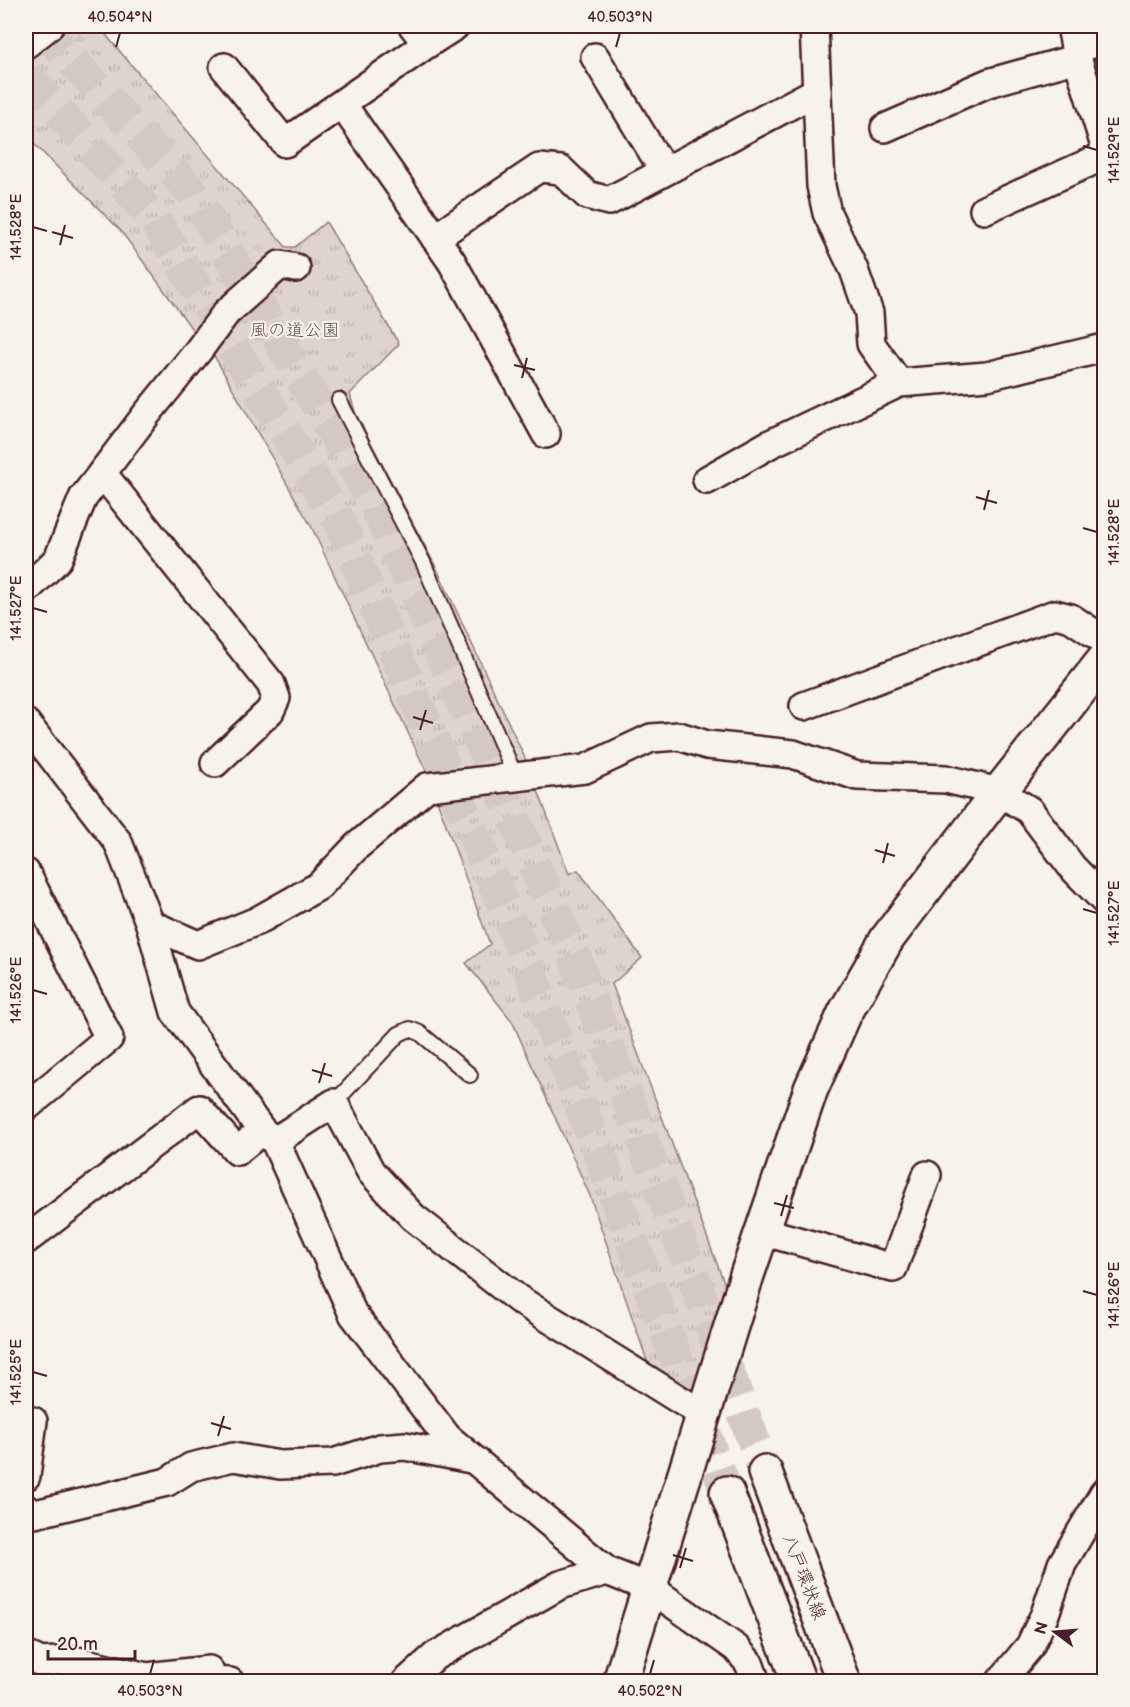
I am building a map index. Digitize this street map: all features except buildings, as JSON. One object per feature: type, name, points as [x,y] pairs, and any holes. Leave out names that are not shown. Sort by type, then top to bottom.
[{"type":"street","points":[[26,44],[49,26]]},
{"type":"street","points":[[224,67],[285,143],[342,104],[420,35],[455,26]]},
{"type":"street","points":[[814,26],[822,186],[827,213],[854,270],[869,312],[871,344],[899,383]]},
{"type":"street","points":[[1075,43],[1104,143]]},
{"type":"street","points":[[885,128],[1075,43],[1104,43]]},
{"type":"street","points":[[595,57],[664,171]]},
{"type":"street","points":[[435,238],[539,168],[561,170],[586,195],[609,201],[817,92]]},
{"type":"street","points":[[342,104],[452,262],[546,434]]},
{"type":"street","points":[[984,210],[1104,156]]},
{"type":"street","points":[[26,590],[58,559],[83,498],[226,313],[280,265],[296,268]]},
{"type":"street","points":[[707,480],[770,444],[899,383],[987,376],[1104,348]]},
{"type":"street","points":[[102,473],[271,684],[276,698],[270,711],[215,763]]},
{"type":"street","points":[[804,706],[1055,614],[1071,618],[1104,639]]},
{"type":"street","points":[[620,1682],[762,1231],[811,1089],[845,1013],[887,939],[999,792],[1101,671]]},
{"type":"street","points":[[26,723],[118,842],[150,924],[175,1012],[268,1136],[353,1314],[447,1437],[607,1570],[650,1588],[736,1648],[749,1663],[756,1682]]},
{"type":"street","points":[[150,924],[198,945],[257,921],[319,886],[357,847],[427,787],[585,769],[651,738],[679,736],[707,745],[793,754],[857,776],[946,779],[999,792],[1029,810],[1072,867],[1104,900]]},
{"type":"street","points":[[26,873],[109,1038],[26,1107]]},
{"type":"street","points":[[26,1240],[199,1109],[237,1151],[334,1103],[371,1172],[413,1216],[518,1299],[704,1414]]},
{"type":"street","points":[[762,1231],[893,1268],[927,1175]]},
{"type":"street","points":[[26,1476],[33,1421]]},
{"type":"street","points":[[26,1509],[35,1514],[167,1482],[191,1467],[233,1457],[280,1465],[333,1463],[380,1448],[405,1446],[473,1459]]},
{"type":"street","name":"八戸環状線","points":[[765,1473],[844,1682]]},
{"type":"street","points":[[1000,1682],[1030,1646],[1045,1614],[1062,1564],[1104,1493]]},
{"type":"street","points":[[727,1494],[799,1682]]},
{"type":"street","points":[[406,1682],[435,1656],[560,1585],[607,1570]]},
{"type":"street","points":[[26,1655],[42,1662],[74,1660],[147,1677],[208,1670],[213,1681],[230,1682]]},
{"type":"lane","points":[[339,400],[423,562],[516,778]]},
{"type":"lane","points":[[334,1103],[399,1034],[410,1029],[420,1033],[470,1075]]},
{"type":"green space","name":"風の道公園","points":[[26,26],[116,26],[106,35],[286,247],[295,247],[326,222],[399,344],[350,394],[355,412],[438,571],[530,769],[569,874],[578,870],[642,958],[612,984],[725,1285],[694,1388],[651,1372],[590,1196],[512,1021],[466,963],[490,944],[427,773],[312,528],[213,354],[197,336],[121,231],[26,136]]},
{"type":"tunnel","points":[[40,26],[193,193],[376,505],[577,962],[765,1472]]},
{"type":"tunnel","points":[[26,75],[155,220],[339,521],[518,939],[727,1493]]}]
